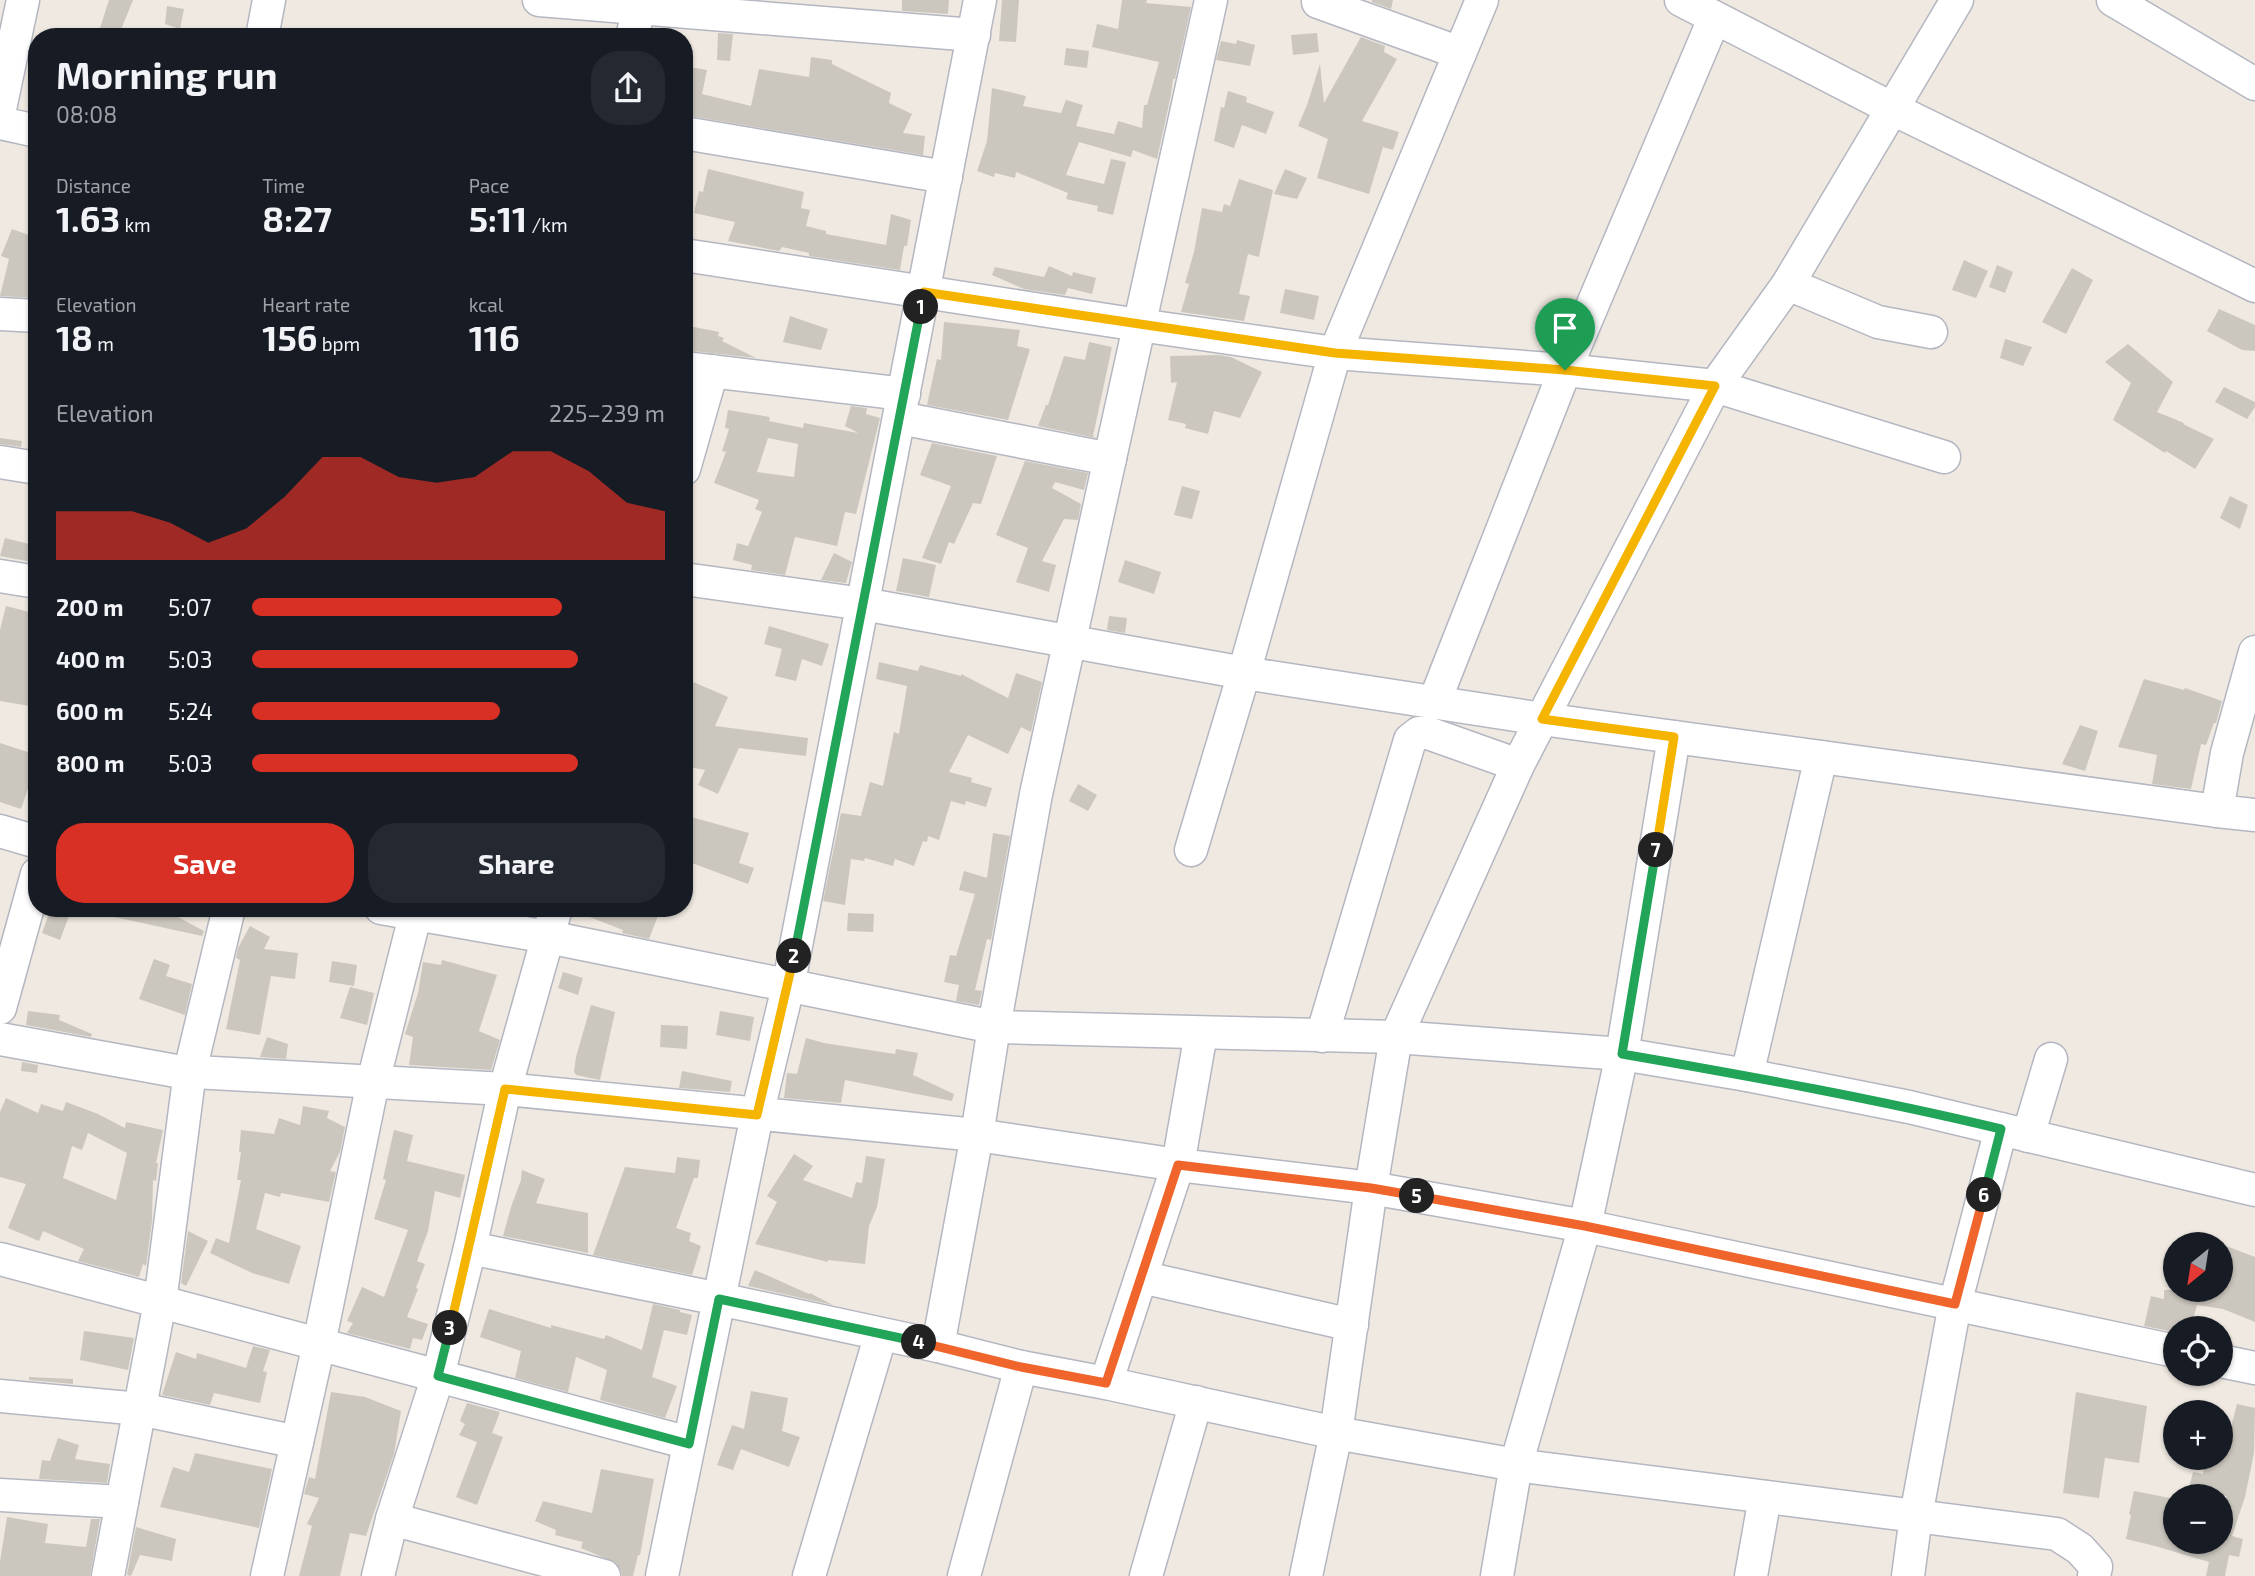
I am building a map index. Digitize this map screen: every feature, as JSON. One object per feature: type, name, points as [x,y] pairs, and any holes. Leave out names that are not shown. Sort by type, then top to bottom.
[{"type":"street","points":[[0,109],[23,0]]},
{"type":"street","points":[[264,28],[269,0]]},
{"type":"street","points":[[539,0],[637,15],[974,35]]},
{"type":"street","points":[[662,1576],[757,1115],[788,987],[980,0]]},
{"type":"street","points":[[938,1346],[1036,794],[1211,0]]},
{"type":"street","points":[[1191,850],[1335,353],[1482,0]]},
{"type":"street","points":[[1681,0],[1893,109],[2255,286]]},
{"type":"street","points":[[1306,1576],[1336,1433],[1396,1037],[1518,765],[1715,386],[1788,284],[1957,0]]},
{"type":"street","points":[[2113,0],[2255,84]]},
{"type":"street","points":[[1318,2],[1460,53]]},
{"type":"street","points":[[1434,703],[1565,370],[1714,19]]},
{"type":"street","points":[[0,123],[28,129]]},
{"type":"street","points":[[693,135],[946,177]]},
{"type":"street","points":[[693,256],[1335,353],[1565,370],[1715,386],[1944,457]]},
{"type":"street","points":[[1788,284],[1878,322],[1931,331]]},
{"type":"street","points":[[0,314],[28,316]]},
{"type":"street","points":[[693,405],[698,369],[902,406],[1110,459]]},
{"type":"street","points":[[0,462],[28,467]]},
{"type":"street","points":[[0,576],[28,581]]},
{"type":"street","points":[[693,580],[863,604],[1069,643],[1434,703],[2255,815]]},
{"type":"street","points":[[2217,811],[2227,753],[2255,653]]},
{"type":"street","points":[[1322,1037],[1410,740],[1419,733],[1428,733],[1518,765]]},
{"type":"street","points":[[1497,1576],[1516,1465],[1585,1226],[1622,1054],[1674,737]]},
{"type":"street","points":[[1747,1075],[1821,757]]},
{"type":"street","points":[[0,831],[28,839]]},
{"type":"street","points":[[0,1008],[28,907]]},
{"type":"street","points":[[108,1576],[160,1302],[190,1071],[227,917]]},
{"type":"street","points":[[267,1576],[373,1082],[415,917]]},
{"type":"street","points":[[484,917],[552,922],[788,987],[994,1027],[1396,1037],[1622,1054],[1909,1107],[2255,1190]]},
{"type":"street","points":[[378,1576],[392,1519],[438,1376],[505,1089],[552,922]]},
{"type":"street","points":[[1106,1383],[1178,1165],[1201,1033]]},
{"type":"street","points":[[0,1039],[176,1071],[505,1089],[977,1135],[1178,1165],[1371,1188],[1585,1226],[2163,1348]]},
{"type":"street","points":[[1908,1576],[1916,1517],[1955,1304],[2015,1132],[2051,1059]]},
{"type":"street","points":[[470,1248],[719,1299],[938,1346],[1021,1367],[1336,1433],[1516,1465],[2057,1534],[2080,1549],[2096,1567],[2094,1576]]},
{"type":"street","points":[[0,1259],[689,1444]]},
{"type":"street","points":[[1141,1277],[1352,1325]]},
{"type":"street","points":[[809,1576],[881,1334]]},
{"type":"street","points":[[2233,1363],[2255,1368]]},
{"type":"street","points":[[964,1576],[1021,1367]]},
{"type":"street","points":[[0,1396],[140,1409],[297,1442]]},
{"type":"street","points":[[1146,1576],[1196,1402]]},
{"type":"street","points":[[0,1495],[122,1502]]},
{"type":"street","points":[[1751,1576],[1765,1497]]},
{"type":"street","points":[[392,1519],[604,1576]]},
{"type":"building","points":[[109,0],[133,0],[122,28],[100,28]]},
{"type":"building","points":[[902,0],[949,0],[948,14],[902,11]]},
{"type":"building","points":[[1002,0],[1019,0],[1016,42],[999,41]]},
{"type":"building","points":[[1122,0],[1147,0],[1146,3],[1191,7],[1157,159],[1133,150],[1131,157],[1079,142],[1066,175],[1104,184],[1111,159],[1126,162],[1113,215],[1097,211],[1098,206],[1066,199],[1068,193],[1016,172],[1015,178],[995,173],[994,177],[977,171],[987,141],[992,88],[1026,96],[1023,106],[1061,113],[1066,100],[1083,105],[1076,126],[1114,134],[1118,121],[1142,128],[1144,105],[1147,105],[1159,62],[1092,47],[1097,24],[1118,29]]},
{"type":"building","points":[[1393,0],[1391,9],[1372,2]]},
{"type":"building","points":[[167,6],[184,9],[180,28],[165,24]]},
{"type":"building","points":[[718,33],[733,34],[730,61],[717,60]]},
{"type":"building","points":[[1317,33],[1319,52],[1293,55],[1291,35]]},
{"type":"building","points":[[1361,37],[1385,46],[1384,52],[1397,59],[1362,121],[1399,132],[1393,150],[1383,147],[1369,194],[1317,178],[1328,139],[1298,126],[1320,64],[1324,103]]},
{"type":"building","points":[[1237,40],[1255,45],[1250,66],[1216,60],[1221,41],[1236,44]]},
{"type":"building","points":[[1066,48],[1089,51],[1087,68],[1064,65]]},
{"type":"building","points":[[811,57],[832,60],[832,64],[891,93],[889,103],[912,114],[903,133],[925,136],[923,155],[693,117],[693,68],[707,70],[702,94],[751,106],[759,69],[809,77]]},
{"type":"building","points":[[1228,91],[1247,97],[1246,102],[1274,112],[1266,134],[1242,125],[1234,148],[1214,141],[1221,107],[1224,108]]},
{"type":"building","points":[[708,169],[804,192],[801,208],[810,210],[806,226],[826,231],[826,234],[886,245],[891,214],[911,220],[900,270],[809,256],[809,253],[782,247],[779,251],[728,241],[735,222],[694,213],[699,191],[703,192]]},
{"type":"building","points":[[1285,169],[1307,178],[1297,199],[1274,194]]},
{"type":"building","points":[[1239,179],[1273,190],[1259,257],[1248,254],[1239,294],[1250,296],[1244,321],[1181,312],[1189,284],[1185,283],[1202,208],[1222,212],[1224,204],[1230,206]]},
{"type":"building","points":[[12,229],[28,235],[28,298],[0,296],[9,259],[1,256]]},
{"type":"building","points":[[1964,260],[1988,271],[1976,298],[1952,290]]},
{"type":"building","points":[[1997,265],[2013,272],[2005,293],[1989,287]]},
{"type":"building","points":[[1049,266],[1072,276],[1073,272],[1096,278],[1092,294],[1068,288],[1065,295],[1024,289],[992,275],[995,267],[1044,277]]},
{"type":"building","points":[[2072,268],[2093,280],[2066,334],[2042,322]]},
{"type":"building","points":[[1285,289],[1319,296],[1314,320],[1280,313]]},
{"type":"building","points":[[2219,309],[2255,325],[2255,351],[2242,350],[2207,331]]},
{"type":"building","points":[[790,316],[828,329],[821,350],[783,342]]},
{"type":"building","points":[[944,322],[1020,330],[1017,346],[1030,349],[1008,420],[927,405],[937,359],[941,360]]},
{"type":"building","points":[[693,327],[719,332],[718,336],[724,338],[722,341],[756,358],[693,351]]},
{"type":"building","points":[[2005,339],[2032,347],[2023,366],[2000,358]]},
{"type":"building","points":[[1089,342],[1112,347],[1093,436],[1096,438],[1038,426],[1064,356],[1085,360]]},
{"type":"building","points":[[2128,344],[2173,382],[2157,412],[2214,439],[2195,469],[2113,420],[2131,383],[2105,362]]},
{"type":"building","points":[[1170,356],[1231,357],[1262,372],[1240,418],[1214,411],[1208,434],[1185,428],[1186,424],[1168,420],[1177,382],[1171,383]]},
{"type":"building","points":[[2224,387],[2255,402],[2255,407],[2247,419],[2215,402]]},
{"type":"building","points":[[851,406],[867,408],[866,414],[880,418],[856,514],[845,512],[837,546],[795,537],[785,575],[751,570],[752,565],[733,560],[737,543],[748,546],[762,512],[755,509],[759,500],[714,483],[726,452],[722,451],[729,429],[725,428],[728,410],[770,417],[769,421],[803,428],[804,423],[858,433],[845,426]],"holes":[[[768,438],[798,444],[794,477],[757,472]]]},
{"type":"building","points":[[0,438],[22,441],[21,447],[0,444]]},
{"type":"building","points":[[932,443],[997,456],[981,504],[973,503],[954,544],[949,542],[941,564],[922,558],[951,486],[920,475]]},
{"type":"building","points":[[1025,461],[1088,473],[1084,490],[1055,482],[1052,488],[1081,504],[1078,520],[1064,519],[1042,561],[1056,565],[1049,592],[1016,582],[1028,548],[996,535]]},
{"type":"building","points":[[1182,486],[1200,491],[1192,519],[1174,515]]},
{"type":"building","points":[[2230,496],[2248,505],[2240,529],[2220,518]]},
{"type":"building","points":[[5,538],[28,544],[28,561],[0,556]]},
{"type":"building","points":[[834,553],[852,562],[846,583],[821,580]]},
{"type":"building","points":[[903,558],[936,565],[929,597],[896,591]]},
{"type":"building","points":[[1125,560],[1161,572],[1154,594],[1118,582]]},
{"type":"building","points":[[6,606],[28,612],[28,706],[0,701],[0,630]]},
{"type":"building","points":[[1109,616],[1127,618],[1125,633],[1107,630]]},
{"type":"building","points":[[769,626],[829,644],[822,666],[802,659],[796,681],[775,676],[782,649],[764,644]]},
{"type":"building","points":[[879,662],[918,671],[920,665],[961,674],[1008,698],[1016,673],[1042,682],[1031,732],[1021,727],[1008,754],[968,735],[949,772],[972,778],[971,782],[992,788],[986,807],[966,801],[965,805],[951,801],[939,840],[928,836],[927,842],[923,841],[914,866],[895,859],[893,866],[865,858],[864,861],[851,859],[845,905],[823,901],[841,813],[861,816],[870,782],[883,786],[894,732],[899,734],[907,686],[876,679]]},
{"type":"building","points":[[2144,679],[2184,690],[2185,688],[2222,701],[2206,745],[2201,744],[2191,789],[2152,784],[2157,755],[2118,747]]},
{"type":"building","points":[[693,682],[728,697],[715,726],[808,738],[806,756],[739,748],[718,794],[698,785],[705,770],[693,768]]},
{"type":"building","points":[[2080,725],[2098,731],[2085,771],[2062,764]]},
{"type":"building","points":[[0,743],[28,752],[28,788],[21,809],[0,802]]},
{"type":"building","points":[[1078,784],[1097,795],[1088,811],[1069,801]]},
{"type":"building","points":[[693,818],[749,833],[739,863],[754,868],[748,884],[693,863]]},
{"type":"building","points":[[993,833],[1010,836],[991,940],[987,939],[975,990],[982,991],[979,1005],[956,1001],[959,985],[944,982],[950,955],[956,956],[975,894],[959,890],[964,871],[987,878]]},
{"type":"building","points":[[848,913],[874,914],[873,932],[847,931]]},
{"type":"building","points":[[48,917],[69,917],[60,940],[42,933]]},
{"type":"building","points":[[115,917],[178,917],[204,931],[202,936]]},
{"type":"building","points":[[589,917],[658,917],[649,939],[622,933],[623,930]]},
{"type":"building","points":[[250,926],[270,937],[264,949],[298,953],[295,979],[271,976],[260,1035],[226,1029],[240,960],[236,958],[238,948]]},
{"type":"building","points":[[154,959],[170,965],[166,976],[192,984],[185,1015],[139,999]]},
{"type":"building","points":[[442,960],[497,975],[479,1031],[500,1040],[491,1070],[409,1065],[413,1037],[405,1034],[418,993],[423,962],[441,965]]},
{"type":"building","points":[[332,961],[357,965],[354,986],[329,982]]},
{"type":"building","points":[[563,972],[583,978],[578,995],[558,988]]},
{"type":"building","points":[[350,987],[374,993],[367,1025],[340,1018]]},
{"type":"building","points":[[591,1005],[615,1012],[600,1080],[576,1075],[574,1072]]},
{"type":"building","points":[[28,1011],[60,1015],[59,1020],[92,1034],[91,1037],[26,1025]]},
{"type":"building","points":[[720,1011],[754,1017],[750,1041],[716,1035]]},
{"type":"building","points":[[661,1025],[688,1026],[687,1049],[660,1047]]},
{"type":"building","points":[[267,1037],[288,1044],[286,1059],[260,1057]]},
{"type":"building","points":[[806,1038],[895,1054],[896,1049],[918,1053],[913,1075],[954,1094],[952,1101],[845,1080],[841,1103],[784,1098],[787,1073],[797,1074]]},
{"type":"building","points":[[22,1062],[38,1065],[37,1073],[21,1071]]},
{"type":"building","points":[[682,1071],[732,1081],[730,1092],[679,1088]]},
{"type":"building","points":[[6,1098],[38,1113],[41,1104],[63,1111],[66,1102],[125,1128],[126,1122],[163,1130],[156,1163],[156,1181],[153,1180],[152,1221],[146,1266],[143,1264],[139,1277],[78,1261],[84,1249],[43,1231],[39,1241],[8,1228],[26,1184],[0,1177],[0,1112]],"holes":[[[88,1133],[127,1153],[116,1200],[63,1178],[72,1146],[82,1150]]]},
{"type":"building","points":[[303,1106],[329,1111],[327,1118],[345,1127],[340,1152],[330,1171],[336,1172],[329,1202],[281,1193],[280,1197],[265,1193],[256,1229],[301,1246],[289,1284],[252,1273],[210,1253],[216,1238],[229,1243],[241,1180],[237,1180],[241,1130],[274,1134],[279,1118],[300,1125]]},
{"type":"building","points":[[394,1130],[413,1135],[407,1161],[465,1175],[460,1198],[435,1191],[428,1231],[417,1261],[425,1264],[407,1317],[428,1324],[422,1340],[413,1338],[410,1349],[347,1333],[353,1323],[347,1321],[362,1287],[384,1297],[408,1230],[374,1219],[386,1180],[383,1179]]},
{"type":"building","points":[[794,1154],[813,1166],[803,1180],[852,1198],[856,1182],[862,1183],[866,1156],[885,1159],[877,1207],[869,1226],[865,1264],[828,1262],[755,1244],[777,1202],[767,1196]]},
{"type":"building","points":[[677,1157],[700,1160],[698,1178],[694,1178],[676,1228],[691,1233],[689,1241],[701,1246],[692,1275],[593,1255],[625,1167],[675,1173]]},
{"type":"building","points":[[522,1170],[545,1179],[536,1203],[588,1213],[588,1253],[503,1236]]},
{"type":"building","points":[[188,1231],[208,1241],[186,1286],[181,1283]]},
{"type":"building","points":[[2233,1249],[2255,1257],[2255,1322],[2223,1309],[2197,1305],[2194,1316],[2163,1316],[2163,1330],[2144,1326],[2151,1296],[2163,1299],[2163,1302],[2233,1302]]},
{"type":"building","points":[[755,1270],[810,1293],[833,1305],[748,1286]]},
{"type":"building","points":[[653,1304],[692,1315],[687,1335],[664,1330],[652,1377],[677,1386],[665,1418],[600,1400],[607,1370],[576,1357],[568,1392],[515,1378],[521,1351],[480,1337],[489,1309],[551,1328],[551,1325],[604,1339],[606,1335],[642,1350]]},
{"type":"building","points":[[84,1331],[134,1338],[128,1370],[80,1360]]},
{"type":"building","points":[[253,1346],[270,1350],[263,1371],[267,1372],[260,1403],[214,1393],[210,1405],[162,1395],[176,1352],[196,1359],[197,1353],[246,1368]]},
{"type":"building","points":[[29,1377],[73,1379],[73,1384],[29,1380]]},
{"type":"building","points":[[751,1391],[788,1398],[782,1431],[800,1437],[789,1467],[741,1449],[733,1470],[717,1465],[732,1425],[744,1429]]},
{"type":"building","points":[[331,1392],[365,1397],[401,1411],[394,1454],[366,1536],[350,1533],[340,1576],[299,1576],[312,1526],[307,1524],[319,1498],[304,1494],[309,1477],[315,1479]]},
{"type":"building","points":[[2076,1392],[2147,1406],[2139,1463],[2105,1458],[2099,1498],[2063,1493]]},
{"type":"building","points":[[467,1403],[500,1412],[492,1433],[503,1437],[477,1505],[456,1497],[477,1442],[459,1435],[465,1424],[460,1421]]},
{"type":"building","points":[[2237,1404],[2255,1408],[2254,1453],[2245,1497],[2233,1533],[2233,1484],[2190,1484],[2193,1472],[2203,1474],[2204,1470],[2233,1470],[2233,1419]]},
{"type":"building","points":[[58,1438],[79,1445],[75,1459],[110,1464],[107,1483],[39,1479],[42,1460],[50,1461]]},
{"type":"building","points":[[195,1453],[272,1469],[259,1528],[160,1507],[173,1467],[189,1472]]},
{"type":"building","points":[[601,1469],[654,1479],[640,1555],[633,1576],[622,1576],[616,1563],[581,1548],[583,1542],[555,1535],[556,1530],[535,1521],[543,1501],[592,1513]]},
{"type":"building","points":[[2134,1491],[2163,1497],[2163,1548],[2126,1539]]},
{"type":"building","points":[[7,1517],[48,1524],[45,1543],[86,1547],[91,1519],[100,1519],[90,1576],[0,1576]]},
{"type":"building","points":[[136,1527],[176,1539],[172,1561],[140,1555],[131,1576],[127,1575]]},
{"type":"building","points":[[2233,1536],[2243,1539],[2239,1557],[2229,1555],[2225,1576],[2206,1576],[2209,1562],[2182,1554],[2233,1554]]},
{"type":"route","points":[[924,292],[1335,353],[1565,370],[1715,386],[1542,719],[1674,737],[1622,1054],[1909,1107],[2001,1129],[1955,1304],[1585,1226],[1371,1188],[1178,1165],[1106,1383],[1021,1367],[938,1346],[719,1299],[689,1444],[438,1376],[505,1089],[757,1115],[788,987],[924,292]]}]
